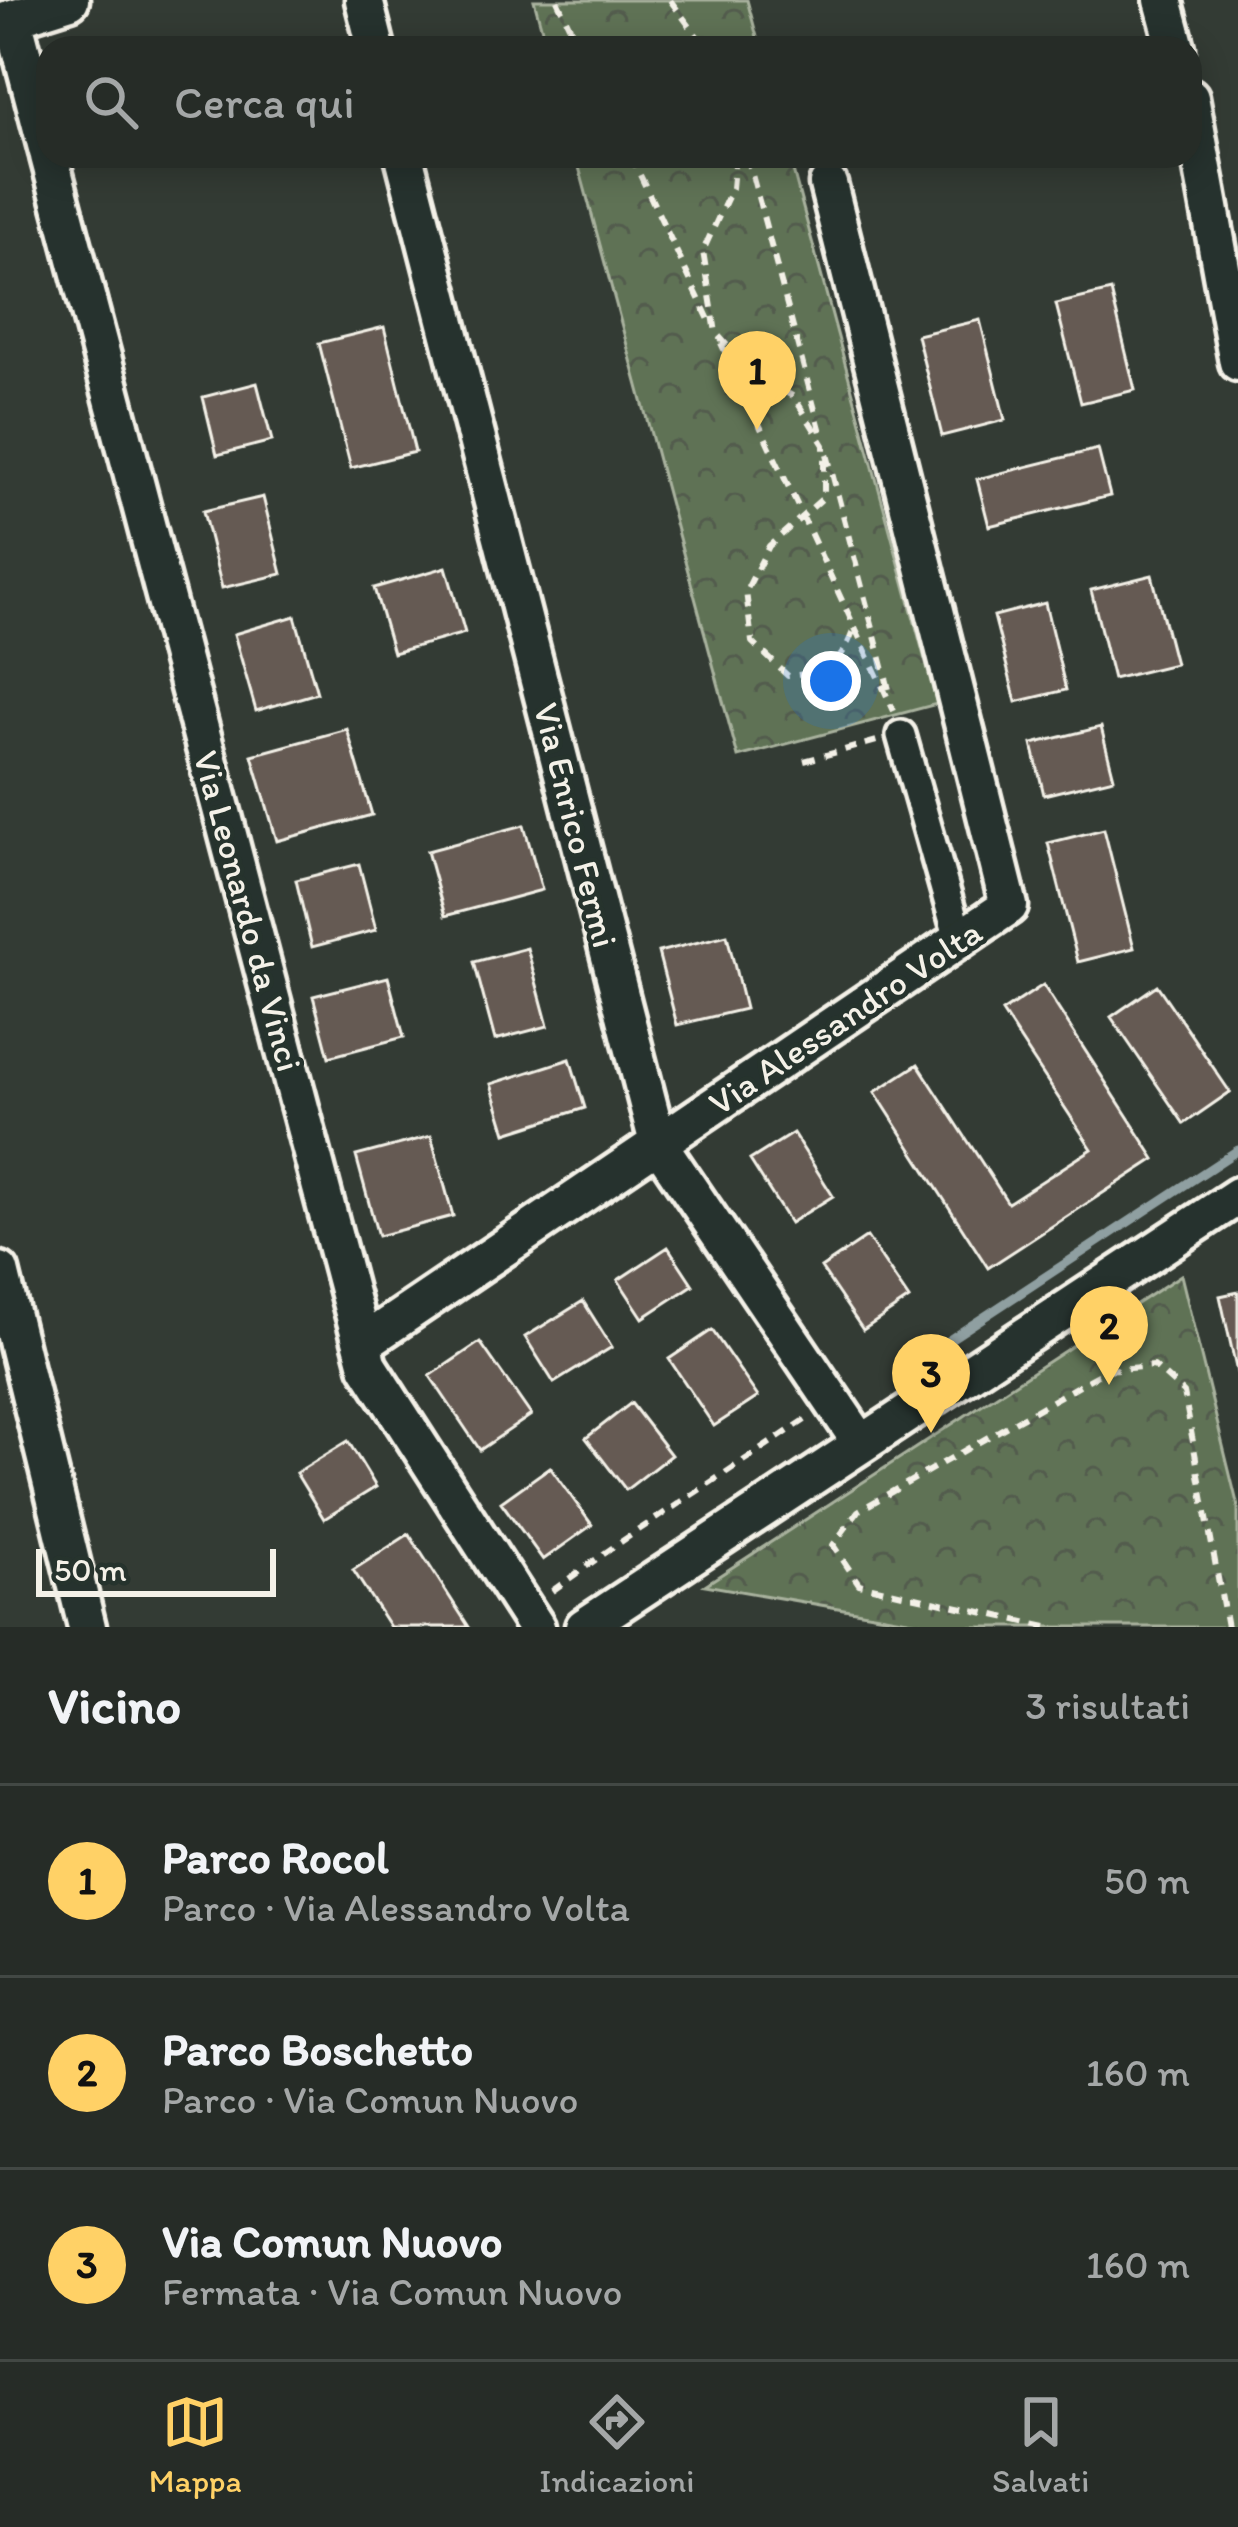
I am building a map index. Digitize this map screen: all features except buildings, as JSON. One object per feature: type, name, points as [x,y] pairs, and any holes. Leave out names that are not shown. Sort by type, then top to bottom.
[{"type":"street","points":[[6,20],[70,0]]},
{"type":"street","points":[[364,0],[373,36]]},
{"type":"street","points":[[1163,0],[1173,36]]},
{"type":"street","name":"Via Leonardo da Vinci","points":[[6,20],[36,113]]},
{"type":"street","points":[[1202,163],[1238,362]]},
{"type":"street","name":"Via Leonardo da Vinci","points":[[53,168],[368,1366],[531,1619]]},
{"type":"street","name":"Via Enrico Fermi","points":[[407,168],[658,1143],[861,1444]]},
{"type":"street","name":"Via Alessandro Volta","points":[[363,1343],[1009,906],[828,184]]},
{"type":"street","points":[[902,735],[959,939]]},
{"type":"street","points":[[584,1627],[1238,1196]]},
{"type":"street","points":[[0,1271],[87,1627]]},
{"type":"path","points":[[557,0],[574,36]]},
{"type":"path","points":[[670,0],[697,36]]},
{"type":"path","points":[[638,168],[897,716],[750,168]]},
{"type":"path","points":[[734,168],[732,188],[704,251],[716,333],[751,372],[794,397],[824,445],[824,496],[769,545],[746,591],[752,642],[788,676],[822,673],[846,649],[855,626]]},
{"type":"path","points":[[1047,1627],[859,1584],[833,1545],[859,1510],[1106,1370],[1154,1366],[1184,1393],[1227,1627]]},
{"type":"path","points":[[531,1619],[620,1543],[832,1401]]},
{"type":"path","points":[[848,1503],[859,1510]]},
{"type":"green space","points":[[534,0],[747,0],[757,36],[544,36]]},
{"type":"green space","points":[[579,168],[792,168],[937,704],[738,757]]},
{"type":"green space","points":[[1181,1275],[1238,1507],[1238,1627],[948,1627],[705,1585]]},
{"type":"waterway","points":[[914,1363],[1238,1150]]},
{"type":"place","name":"Parco Rocol","points":[[757,430]]},
{"type":"place","name":"Parco Boschetto","points":[[1109,1385]]},
{"type":"place","name":"Via Comun Nuovo","points":[[931,1433]]}]
